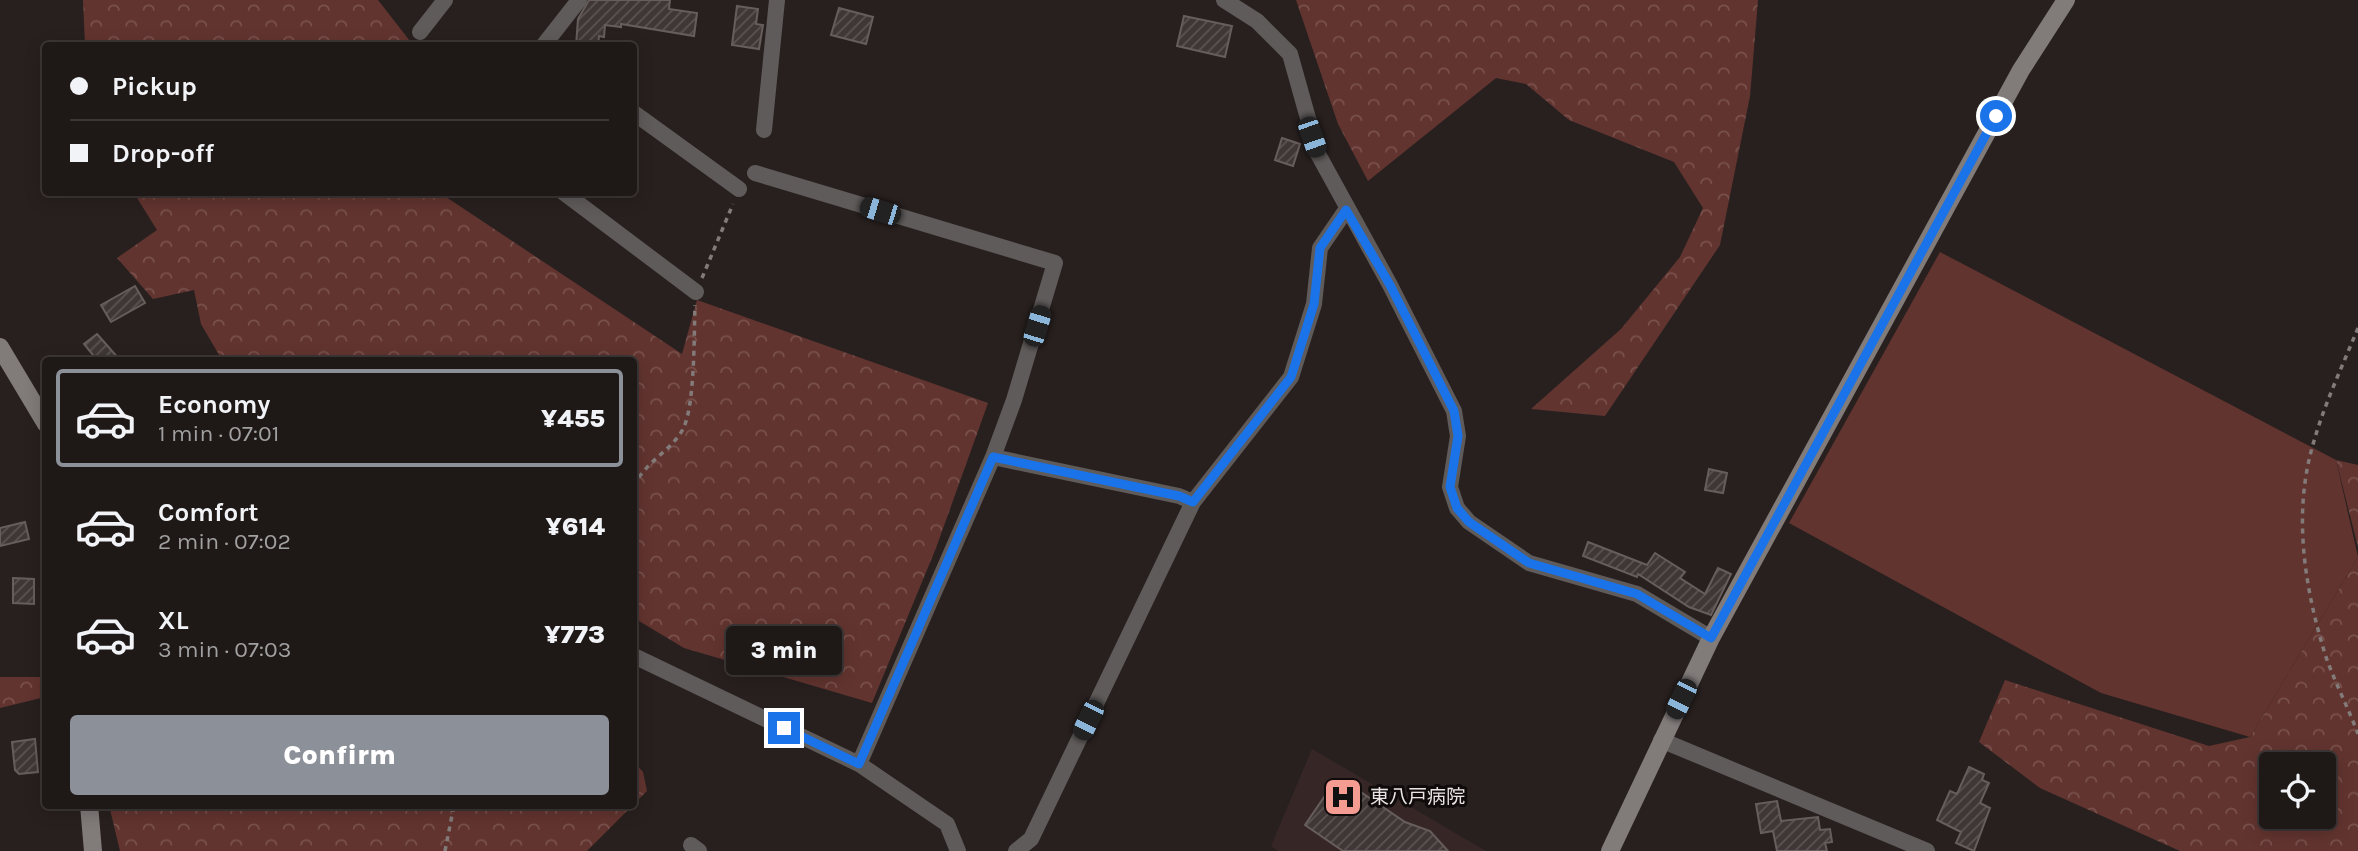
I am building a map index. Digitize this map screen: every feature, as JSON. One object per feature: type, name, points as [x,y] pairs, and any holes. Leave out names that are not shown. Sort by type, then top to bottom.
[{"type":"street","points":[[420,32],[446,0]]},
{"type":"street","points":[[546,42],[579,0]]},
{"type":"street","points":[[765,130],[778,0]]},
{"type":"street","points":[[1224,0],[1257,21],[1290,54],[1318,154],[1346,210],[1390,285],[1454,411],[1458,436],[1450,487],[1457,508],[1469,522],[1529,563],[1637,594],[1711,638]]},
{"type":"street","points":[[1610,851],[1711,638],[2021,70],[2066,0]]},
{"type":"street","points":[[637,115],[738,189]]},
{"type":"street","points":[[755,173],[1055,263],[1014,400],[993,457],[859,764]]},
{"type":"street","points":[[568,196],[696,292]]},
{"type":"street","points":[[1016,851],[1036,845],[1193,502],[1291,377],[1314,304],[1320,248],[1346,210]]},
{"type":"street","points":[[0,347],[42,417]]},
{"type":"street","points":[[993,457],[1179,496],[1193,502]]},
{"type":"street","points":[[637,657],[859,764],[947,824],[958,851]]},
{"type":"street","points":[[1661,740],[1927,851]]},
{"type":"street","points":[[89,809],[93,851]]},
{"type":"path","points":[[637,479],[683,429],[690,396],[696,292],[738,189]]},
{"type":"path","points":[[2358,328],[2312,448],[2304,489],[2304,556],[2313,610],[2326,655],[2358,734]]},
{"type":"path","points":[[445,851],[453,809]]},
{"type":"shaded area","name":"東八戸病院","points":[[1312,749],[1486,851],[1278,851],[1271,846]]},
{"type":"green space","points":[[83,0],[378,0],[411,42],[85,42]]},
{"type":"green space","points":[[1296,0],[1758,0],[1750,96],[1720,245],[1605,416],[1531,409],[1621,329],[1680,257],[1703,208],[1674,162],[1569,120],[1526,84],[1496,78],[1368,181],[1338,124]]},
{"type":"green space","points":[[136,196],[445,196],[682,354],[697,300],[988,403],[936,548],[872,703],[684,648],[637,620],[637,357],[220,357],[201,324],[194,290],[153,299],[117,258],[157,230]]},
{"type":"green space","points":[[1940,252],[2336,460],[2358,557],[2250,737],[2101,693],[1789,523]]},
{"type":"green space","points":[[2336,460],[2358,465],[2358,547]]},
{"type":"green space","points":[[2358,557],[2358,851],[2180,851],[2040,788],[1979,742],[2005,680],[2209,746],[2250,737]]},
{"type":"green space","points":[[0,677],[42,677],[42,698],[0,708]]},
{"type":"green space","points":[[637,765],[643,772],[647,791],[637,801]]},
{"type":"green space","points":[[110,809],[629,809],[587,851],[120,851]]},
{"type":"building","points":[[589,0],[670,0],[669,9],[697,13],[694,36],[621,24],[621,27],[605,25],[604,37],[599,36],[598,42],[576,42],[578,19]]},
{"type":"building","points":[[737,6],[758,9],[756,24],[763,25],[759,49],[732,45]]},
{"type":"building","points":[[839,8],[873,17],[866,44],[831,35]]},
{"type":"building","points":[[1184,16],[1232,26],[1225,57],[1177,46]]},
{"type":"building","points":[[1282,138],[1300,144],[1293,166],[1275,160]]},
{"type":"building","points":[[135,286],[145,303],[111,322],[101,305]]},
{"type":"building","points":[[97,334],[117,357],[95,357],[84,344]]},
{"type":"building","points":[[1709,469],[1727,473],[1723,493],[1705,490]]},
{"type":"building","points":[[25,522],[29,539],[0,546],[0,528]]},
{"type":"building","points":[[1588,542],[1647,565],[1655,553],[1685,572],[1680,578],[1705,594],[1718,568],[1731,574],[1711,615],[1689,607],[1638,574],[1637,577],[1583,556]]},
{"type":"building","points":[[13,578],[34,579],[34,604],[13,603]]},
{"type":"building","points":[[35,739],[38,772],[19,774],[15,770],[12,742]]},
{"type":"building","points":[[1969,767],[1984,774],[1982,780],[1989,783],[1980,803],[1990,808],[1974,851],[1956,843],[1961,832],[1937,820],[1950,791],[1957,794]]},
{"type":"building","points":[[1341,782],[1348,787],[1349,784],[1405,822],[1430,831],[1448,851],[1343,851],[1305,825],[1329,790],[1333,793]]},
{"type":"building","points":[[1777,801],[1781,821],[1818,817],[1820,830],[1830,829],[1832,842],[1825,843],[1827,851],[1777,851],[1773,831],[1761,833],[1756,804]]},
{"type":"place","name":"東八戸病院","points":[[1343,797]]},
{"type":"route","points":[[784,728],[859,764],[993,457],[1179,496],[1193,502],[1291,377],[1314,304],[1320,248],[1326,235],[1346,210],[1390,285],[1454,411],[1458,436],[1450,487],[1457,508],[1469,522],[1529,563],[1637,594],[1711,638],[1996,116]]}]
